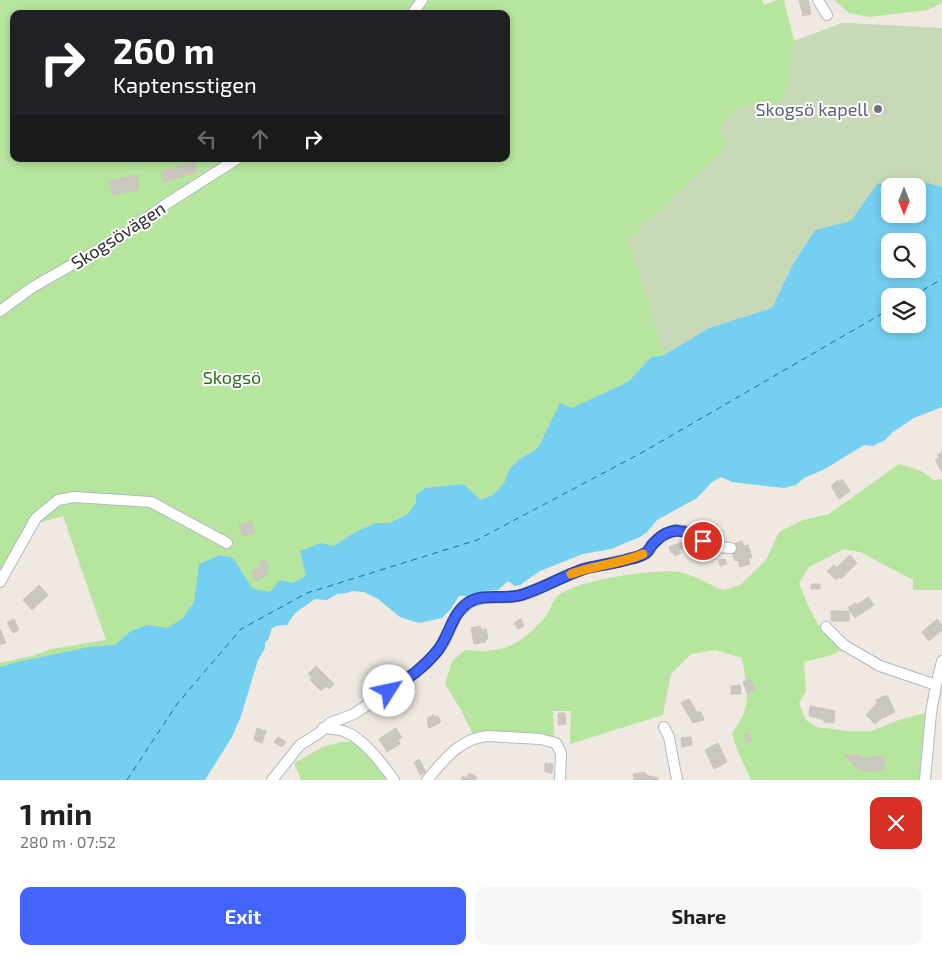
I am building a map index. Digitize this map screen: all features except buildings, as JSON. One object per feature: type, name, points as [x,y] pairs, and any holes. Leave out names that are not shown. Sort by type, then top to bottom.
[{"type":"street","points":[[818,0],[827,15]]},
{"type":"street","name":"Skogsövägen","points":[[0,311],[33,287],[124,235],[163,206],[232,162]]},
{"type":"street","points":[[0,582],[36,518],[58,500],[74,497],[151,502],[227,543]]},
{"type":"street","points":[[272,780],[300,745],[319,733],[330,723],[354,714],[415,673],[438,651],[457,614],[470,602],[484,598],[522,595],[583,569],[636,557],[646,553],[652,544],[675,530],[687,532],[716,548],[731,548]]},
{"type":"street","points":[[826,627],[844,645],[880,666],[936,684]]},
{"type":"street","points":[[925,780],[931,713],[942,661]]},
{"type":"street","points":[[664,727],[669,737],[677,780]]},
{"type":"street","points":[[323,728],[347,732],[355,737],[379,761],[394,780]]},
{"type":"street","points":[[427,780],[455,749],[465,742],[481,736],[540,738],[556,743],[561,753],[560,780]]},
{"type":"green space","name":"Skogsö","points":[[0,0],[762,0],[764,5],[777,0],[784,0],[794,41],[843,23],[942,28],[942,187],[926,183],[926,178],[881,178],[881,184],[877,184],[664,355],[651,357],[628,382],[572,409],[607,470],[373,563],[0,780],[0,663],[35,655],[51,649],[106,640],[63,516],[35,524],[32,531],[24,528],[0,574]]},
{"type":"green space","points":[[834,0],[942,0],[942,3],[928,10],[869,17],[849,13]]},
{"type":"green space","points":[[843,23],[942,28],[942,187],[926,183],[926,178],[881,178],[881,184],[877,184],[851,222],[815,231],[793,264],[772,308],[709,328],[664,355],[628,239],[723,150],[725,139],[719,132],[719,128],[738,106],[758,103],[771,106],[785,95],[794,41]]},
{"type":"green space","points":[[899,464],[921,471],[934,480],[942,479],[942,590],[913,590],[913,580],[860,552],[844,549],[809,567],[799,583],[807,603],[821,628],[844,650],[804,662],[806,691],[799,703],[806,720],[816,727],[848,731],[872,731],[899,720],[925,713],[920,780],[751,780],[732,733],[744,713],[746,705],[747,689],[742,658],[715,650],[691,654],[671,674],[663,715],[570,744],[571,711],[553,711],[554,737],[473,735],[461,710],[445,684],[452,661],[465,650],[485,651],[510,646],[534,629],[547,615],[556,598],[565,592],[579,586],[617,576],[673,572],[684,573],[723,590],[740,585],[766,560],[779,532],[803,520],[829,514]]},
{"type":"green space","points":[[341,742],[353,742],[367,754],[388,780],[301,780],[294,763],[323,747]]},
{"type":"water","points":[[926,183],[942,187],[942,407],[914,418],[893,432],[885,440],[873,446],[864,445],[825,469],[804,478],[796,485],[784,488],[732,482],[721,477],[712,482],[697,498],[657,520],[640,537],[611,549],[583,554],[540,571],[520,585],[515,586],[508,581],[498,590],[486,591],[470,596],[459,596],[442,618],[419,623],[400,617],[378,599],[364,592],[352,591],[337,594],[327,600],[315,599],[295,613],[287,625],[272,628],[268,640],[265,642],[265,648],[258,660],[241,716],[232,737],[205,780],[0,780],[0,667],[89,647],[115,645],[131,631],[148,625],[167,628],[182,619],[194,602],[199,564],[220,555],[233,558],[253,589],[270,592],[280,580],[292,583],[306,576],[300,551],[321,543],[334,546],[355,532],[376,523],[390,523],[409,513],[416,502],[416,495],[425,488],[463,484],[481,500],[493,495],[504,483],[509,470],[518,460],[538,448],[560,403],[572,408],[628,382],[651,357],[664,355],[709,328],[772,308],[793,264],[815,230],[851,221],[877,184],[881,184],[881,223],[926,223]]},
{"type":"ferry route","points":[[926,288],[942,279]]},
{"type":"ferry route","points":[[127,780],[177,704],[241,629],[307,593],[477,540],[643,452],[881,314]]},
{"type":"slow traffic","points":[[571,574],[583,569],[618,562],[643,554]]},
{"type":"place","name":"Skogsö kapell","points":[[878,109]]},
{"type":"route","points":[[389,691],[415,673],[438,651],[460,609],[476,599],[522,595],[583,569],[636,557],[646,553],[652,544],[675,530],[687,532],[703,541]]}]
